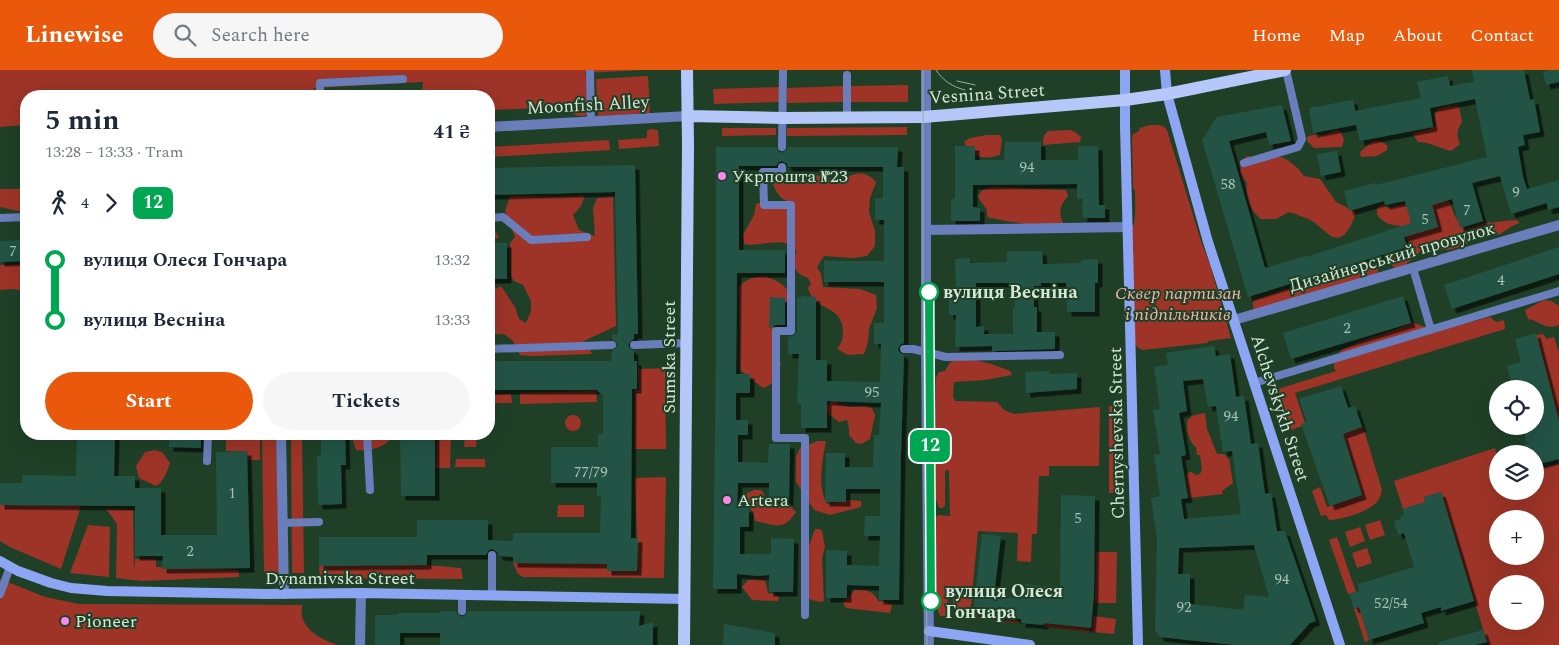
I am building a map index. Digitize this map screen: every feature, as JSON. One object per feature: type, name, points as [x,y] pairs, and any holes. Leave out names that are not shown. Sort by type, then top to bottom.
[{"type":"main road","name":"Sumska Street","points":[[684,645],[687,70]]},
{"type":"main road","name":"Vesnina Street","points":[[688,116],[783,118],[926,117],[1125,100],[1166,94],[1285,70]]},
{"type":"street","points":[[926,70],[929,645]]},
{"type":"street","name":"Chernyshevska Street","points":[[1125,70],[1138,645]]},
{"type":"street","name":"Alchevskykh Street","points":[[1165,70],[1166,94],[1208,242],[1340,645]]},
{"type":"street","name":"Moonfish Alley","points":[[495,127],[688,116]]},
{"type":"street","points":[[926,230],[1128,226]]},
{"type":"street","name":"Дизайнерський провулок","points":[[1234,320],[1559,226]]},
{"type":"street","points":[[281,440],[284,594]]},
{"type":"street","name":"Dynamivska Street","points":[[0,561],[31,577],[83,589],[140,592],[361,593],[685,599]]},
{"type":"street","points":[[360,645],[361,593]]},
{"type":"street","points":[[929,631],[1030,645]]},
{"type":"lane","points":[[590,70],[591,122]]},
{"type":"lane","points":[[782,146],[783,70]]},
{"type":"lane","points":[[1244,163],[1298,147],[1302,139],[1285,70]]},
{"type":"lane","points":[[847,117],[848,75]]},
{"type":"lane","points":[[320,90],[320,83],[403,79]]},
{"type":"lane","points":[[782,166],[782,172],[764,172],[764,205],[791,205],[791,331],[776,331],[776,438],[805,438],[805,615]]},
{"type":"lane","points":[[0,218],[20,217]]},
{"type":"lane","points":[[495,218],[502,217],[531,240],[587,237]]},
{"type":"lane","points":[[1413,268],[1431,330]]},
{"type":"lane","points":[[1254,383],[1559,291]]},
{"type":"lane","points":[[634,345],[687,343]]},
{"type":"lane","points":[[495,349],[612,345]]},
{"type":"lane","points":[[904,349],[913,349],[946,357],[1060,355]]},
{"type":"lane","points":[[208,440],[208,461]]},
{"type":"lane","points":[[367,440],[370,490]]},
{"type":"lane","points":[[282,523],[319,522]]},
{"type":"lane","points":[[492,555],[492,596]]},
{"type":"lane","points":[[0,594],[10,567]]},
{"type":"lane","points":[[462,595],[462,611]]},
{"type":"green space","points":[[0,70],[643,70],[585,73],[589,113],[584,116],[577,116],[564,107],[495,110],[495,90],[422,90],[423,82],[314,88],[314,90],[20,90],[20,125],[0,127]]},
{"type":"green space","points":[[648,76],[650,113],[598,116],[596,79]]},
{"type":"green space","points":[[908,85],[908,102],[851,102],[851,86]]},
{"type":"green space","points":[[843,86],[843,102],[787,103],[787,88]]},
{"type":"green space","points":[[780,87],[780,102],[714,104],[713,89]]},
{"type":"green space","points":[[1447,106],[1459,106],[1462,122],[1458,132],[1460,144],[1451,151],[1418,142],[1412,133],[1436,126],[1434,116],[1437,109]]},
{"type":"green space","name":"Сквер партизан і підпільників","points":[[1163,126],[1167,130],[1231,338],[1209,341],[1207,343],[1142,350],[1134,342],[1131,255],[1134,251],[1131,241],[1135,219],[1135,190],[1133,188],[1132,138],[1133,134],[1139,131],[1140,128]]},
{"type":"green space","points":[[907,127],[907,135],[787,136],[787,128]]},
{"type":"green space","points":[[722,128],[776,128],[776,135],[722,136]]},
{"type":"green space","points":[[650,129],[658,130],[659,146],[619,149],[618,140],[647,138],[647,131]]},
{"type":"green space","points":[[1070,130],[1081,137],[1080,142],[1043,145],[1045,134],[1048,131]]},
{"type":"green space","points":[[1336,130],[1341,132],[1344,140],[1342,147],[1314,148],[1307,141],[1307,137],[1312,135],[1324,135]]},
{"type":"green space","points":[[1000,135],[1002,140],[1000,155],[979,156],[974,154],[964,142],[970,138]]},
{"type":"green space","points":[[609,140],[610,150],[495,157],[495,147]]},
{"type":"green space","points":[[1373,141],[1380,141],[1387,145],[1387,150],[1377,156],[1361,157],[1360,152]]},
{"type":"green space","points":[[1247,156],[1279,156],[1291,163],[1304,176],[1320,179],[1336,202],[1356,212],[1348,231],[1336,238],[1312,221],[1289,212],[1276,219],[1261,219],[1249,203],[1247,183],[1240,173],[1241,161]]},
{"type":"green space","points":[[791,173],[824,177],[833,183],[855,174],[865,174],[876,182],[870,198],[869,212],[875,231],[875,246],[867,256],[853,258],[824,256],[817,267],[821,274],[823,287],[860,289],[876,295],[877,308],[869,329],[868,342],[864,354],[848,355],[837,349],[843,337],[842,323],[833,311],[813,299],[808,288],[811,283],[808,278],[796,271],[796,251],[792,246],[779,242],[744,244],[743,235],[754,215],[756,204],[762,202],[794,206],[779,195],[772,181],[777,175]]},
{"type":"green space","points":[[992,187],[1066,190],[1068,196],[1060,212],[1063,223],[1049,226],[989,218],[987,210],[978,197],[981,191]]},
{"type":"green space","points":[[0,189],[20,189],[20,210],[0,207]]},
{"type":"green space","points":[[585,195],[581,206],[573,215],[579,230],[595,236],[593,208],[597,198],[613,197],[616,326],[582,342],[592,354],[520,355],[513,341],[504,334],[495,335],[495,288],[501,286],[515,307],[519,319],[526,323],[531,311],[531,301],[523,285],[514,281],[511,277],[510,243],[515,237],[505,211],[510,196],[559,197]]},
{"type":"green space","points":[[1436,196],[1449,201],[1454,214],[1465,230],[1485,223],[1516,220],[1520,223],[1500,234],[1473,239],[1463,246],[1448,250],[1421,251],[1405,265],[1395,269],[1390,263],[1392,255],[1407,247],[1409,242],[1400,226],[1387,223],[1377,215],[1377,208],[1382,204],[1388,208]]},
{"type":"green space","points":[[495,230],[499,238],[495,238]]},
{"type":"green space","points":[[20,264],[20,290],[0,290],[0,265]]},
{"type":"green space","points":[[1366,264],[1375,264],[1378,270],[1376,276],[1258,310],[1253,308],[1253,300]]},
{"type":"green space","points":[[764,276],[780,283],[791,297],[772,316],[773,327],[778,334],[780,345],[777,358],[781,364],[775,379],[770,385],[763,388],[740,370],[739,287],[750,279]]},
{"type":"green space","points":[[1544,300],[1551,301],[1559,306],[1559,325],[1550,327],[1528,319],[1525,310]]},
{"type":"green space","points":[[1490,317],[1496,322],[1504,320],[1505,329],[1295,393],[1305,423],[1291,430],[1278,389],[1336,371],[1334,368],[1335,357],[1343,349],[1414,323],[1436,331]]},
{"type":"green space","points":[[1543,334],[1547,339],[1554,337],[1559,352],[1559,444],[1536,335]]},
{"type":"green space","points":[[961,359],[991,364],[1010,371],[1012,375],[985,380],[954,382],[953,397],[955,401],[997,402],[1004,410],[1014,414],[1100,407],[1099,466],[1049,466],[1049,476],[1039,476],[1037,534],[1032,534],[1031,562],[1017,561],[1018,533],[1020,533],[978,531],[972,595],[953,593],[950,590],[945,616],[940,616],[935,594],[933,568],[935,518],[938,515],[950,516],[949,470],[945,471],[945,506],[939,508],[935,496],[936,378],[939,372],[945,371],[950,362]]},
{"type":"green space","points":[[665,368],[666,449],[635,449],[635,390],[639,390],[638,369]]},
{"type":"green space","points":[[596,391],[597,402],[520,404],[520,393]]},
{"type":"green space","points":[[511,394],[512,403],[495,403],[495,395]]},
{"type":"green space","points":[[832,400],[836,400],[838,404],[849,407],[865,406],[872,408],[875,415],[870,439],[861,444],[856,443],[849,435],[847,420],[839,422],[825,409]]},
{"type":"green space","points":[[1109,406],[1116,406],[1115,493],[1109,493]]},
{"type":"green space","points":[[1205,413],[1207,429],[1217,454],[1224,454],[1229,459],[1233,483],[1222,491],[1223,494],[1189,498],[1186,477],[1191,472],[1196,475],[1200,474],[1202,470],[1200,455],[1197,455],[1196,447],[1190,438],[1187,422],[1191,416]]},
{"type":"green space","points":[[570,415],[576,415],[581,420],[579,429],[570,431],[565,426],[565,420]]},
{"type":"green space","points":[[1363,427],[1382,490],[1380,496],[1377,502],[1362,512],[1348,517],[1329,520],[1326,515],[1321,516],[1312,491],[1320,487],[1327,507],[1362,495],[1343,434]]},
{"type":"green space","points":[[226,440],[260,440],[260,460],[248,460],[247,451],[226,451]]},
{"type":"green space","points":[[262,440],[276,440],[279,572],[264,572]]},
{"type":"green space","points":[[291,440],[302,440],[304,573],[292,573]]},
{"type":"green space","points":[[353,440],[390,440],[378,448],[356,450]]},
{"type":"green space","points":[[437,440],[451,440],[450,468],[436,468]]},
{"type":"green space","points":[[465,440],[477,440],[476,447],[464,447]]},
{"type":"green space","points":[[818,441],[826,441],[821,481],[827,504],[850,500],[861,501],[861,507],[830,515],[814,510],[796,482],[796,457],[800,448]]},
{"type":"green space","points":[[155,450],[162,452],[170,463],[163,479],[156,486],[139,478],[136,466],[145,452]]},
{"type":"green space","points":[[1489,450],[1489,500],[1544,500],[1544,468],[1559,463],[1559,645],[1488,645],[1441,492],[1424,497],[1425,502],[1403,509],[1394,481]]},
{"type":"green space","points":[[456,459],[485,459],[485,467],[455,467]]},
{"type":"green space","points":[[666,477],[664,578],[523,577],[518,574],[513,563],[607,564],[607,571],[638,571],[635,478]]},
{"type":"green space","points":[[761,490],[764,494],[765,507],[790,506],[796,512],[791,519],[782,525],[777,526],[755,521],[753,512],[744,502],[747,493]]},
{"type":"green space","points":[[0,505],[81,506],[61,569],[0,541]]},
{"type":"green space","points":[[558,505],[584,505],[584,517],[557,517]]},
{"type":"green space","points":[[106,509],[133,510],[134,572],[135,559],[156,559],[156,567],[239,570],[239,577],[142,581],[116,578],[117,524]]},
{"type":"green space","points":[[1380,520],[1385,535],[1370,540],[1365,525]]},
{"type":"green space","points":[[88,525],[110,527],[109,577],[70,573]]},
{"type":"green space","points":[[1360,527],[1365,541],[1350,547],[1345,532]]},
{"type":"green space","points":[[815,529],[822,531],[825,547],[822,558],[824,601],[819,602],[809,599],[807,593],[809,582],[807,551]]},
{"type":"green space","points":[[1337,537],[1356,592],[1348,594],[1329,540]]},
{"type":"green space","points":[[1367,548],[1372,563],[1357,568],[1352,553]]},
{"type":"green space","points":[[1096,552],[1117,552],[1116,603],[1095,603]]},
{"type":"green space","points":[[427,565],[461,568],[463,579],[320,578],[319,566]]},
{"type":"green space","points":[[0,579],[45,597],[79,604],[302,605],[304,623],[312,632],[337,645],[0,645]]},
{"type":"green space","points":[[748,580],[765,580],[768,593],[777,595],[778,601],[752,600],[742,587]]},
{"type":"green space","points":[[855,590],[869,591],[878,601],[887,602],[892,606],[890,613],[846,608],[843,603]]},
{"type":"green space","points":[[953,596],[972,598],[970,612],[953,610]]},
{"type":"green space","points":[[1359,607],[1369,640],[1365,642],[1354,609]]},
{"type":"green space","points":[[974,615],[1019,620],[1019,623],[974,618]]},
{"type":"green space","points":[[1093,616],[1116,619],[1114,634],[1092,632]]},
{"type":"green space","points":[[1045,623],[1091,629],[1090,632],[1045,627]]},
{"type":"building","points":[[1472,70],[1524,70],[1530,100],[1534,99],[1540,132],[1523,135],[1525,145],[1518,147],[1523,177],[1527,189],[1559,180],[1559,207],[1548,210],[1547,203],[1511,214],[1500,176],[1472,183],[1483,221],[1460,228],[1452,199],[1432,205],[1438,227],[1404,237],[1407,247],[1248,297],[1202,140],[1217,117],[1282,105],[1291,141],[1269,145],[1266,132],[1229,141],[1265,268],[1306,257],[1411,223],[1405,201],[1385,205],[1384,201],[1349,211],[1344,191],[1375,183],[1376,185],[1487,157],[1475,99],[1430,108],[1433,127],[1360,141],[1356,125],[1313,133],[1309,108],[1353,100],[1355,111],[1421,98],[1417,82],[1448,76],[1450,86],[1474,82]]},
{"type":"building","points":[[1559,70],[1559,82],[1546,85],[1543,72]]},
{"type":"building","points":[[1005,142],[1041,142],[1041,160],[1078,160],[1078,146],[1098,146],[1099,205],[1105,205],[1105,218],[1083,218],[1082,199],[1077,199],[1077,184],[973,185],[973,207],[980,208],[980,221],[951,221],[951,199],[955,199],[955,146],[975,146],[975,160],[1004,160]]},
{"type":"building","points":[[716,147],[776,147],[782,153],[788,147],[898,147],[897,167],[904,167],[904,343],[898,349],[904,355],[899,600],[879,600],[879,586],[847,585],[847,598],[826,598],[826,550],[847,551],[847,565],[879,566],[880,536],[864,536],[865,516],[880,516],[880,489],[846,489],[846,502],[825,502],[826,453],[845,453],[845,467],[873,467],[874,435],[879,435],[881,403],[827,401],[827,428],[801,428],[801,404],[797,404],[799,354],[788,354],[788,337],[794,336],[797,331],[797,298],[801,298],[801,296],[816,297],[816,360],[827,360],[827,381],[880,382],[881,344],[874,344],[874,323],[884,323],[884,282],[824,282],[824,261],[884,261],[884,220],[875,220],[875,198],[883,198],[883,167],[788,167],[782,161],[776,166],[739,166],[739,250],[785,250],[785,273],[737,273],[736,374],[750,374],[750,393],[736,393],[736,420],[748,420],[748,435],[738,435],[738,462],[768,463],[769,444],[790,444],[789,501],[769,501],[769,483],[738,483],[737,508],[749,508],[749,527],[740,527],[740,554],[771,554],[771,538],[794,539],[793,592],[769,592],[769,575],[737,574],[737,589],[713,589]]},
{"type":"building","points":[[1337,151],[1341,172],[1321,176],[1317,154]]},
{"type":"building","points":[[635,165],[638,334],[634,334],[634,339],[628,345],[634,351],[634,361],[637,361],[637,389],[632,389],[631,538],[638,538],[637,571],[607,571],[607,564],[513,563],[513,557],[499,556],[492,549],[486,555],[427,555],[427,565],[319,566],[319,537],[417,537],[417,520],[488,520],[488,540],[513,541],[513,533],[600,533],[601,496],[597,496],[597,483],[551,483],[551,447],[598,447],[598,434],[603,434],[603,396],[597,390],[495,390],[495,361],[611,361],[612,351],[618,345],[612,339],[612,334],[618,335],[615,192],[495,195],[495,168]]},
{"type":"building","points":[[20,240],[20,261],[0,262],[0,241]]},
{"type":"building","points":[[495,243],[507,243],[507,279],[495,279]]},
{"type":"building","points":[[1559,247],[1559,274],[1452,309],[1444,285]]},
{"type":"building","points":[[1007,251],[1042,251],[1043,264],[1081,263],[1081,260],[1098,259],[1098,283],[1095,283],[1095,312],[1067,312],[1066,283],[1041,283],[1041,286],[1034,286],[1034,307],[1037,307],[1037,332],[1055,332],[1055,349],[992,351],[992,346],[955,347],[956,315],[949,315],[949,290],[956,290],[955,259],[970,258],[970,263],[1007,262]],"holes":[[[976,283],[1009,283],[1009,286],[1015,285],[1013,334],[984,334],[984,326],[976,327]]]},
{"type":"building","points":[[1403,296],[1411,323],[1291,359],[1283,333]]},
{"type":"building","points":[[770,297],[785,298],[785,325],[776,325],[769,328]]},
{"type":"building","points":[[1536,333],[1559,421],[1559,459],[1544,463],[1544,445],[1523,445],[1527,444],[1524,435],[1544,435],[1544,380],[1511,380],[1507,366],[1521,362],[1515,339]]},
{"type":"building","points":[[1214,346],[1216,356],[1230,354],[1236,397],[1244,396],[1251,444],[1258,443],[1265,494],[1271,493],[1277,531],[1285,531],[1316,621],[1310,623],[1290,645],[1235,645],[1160,637],[1155,630],[1157,539],[1151,498],[1160,496],[1154,455],[1160,454],[1153,410],[1160,409],[1154,367],[1168,365],[1166,353]],"holes":[[[1203,379],[1208,407],[1216,406],[1223,452],[1232,451],[1241,514],[1184,519],[1181,499],[1188,498],[1181,456],[1186,455],[1179,413],[1187,411],[1183,381]],[[1254,545],[1269,597],[1245,595],[1243,610],[1190,604],[1190,574],[1178,574],[1179,548]]]},
{"type":"building","points":[[1049,371],[1049,374],[1077,373],[1077,389],[1026,393],[1025,372]]},
{"type":"building","points":[[1341,386],[1348,408],[1355,406],[1362,427],[1343,434],[1362,495],[1330,506],[1301,424],[1307,422],[1299,399]]},
{"type":"building","points":[[77,440],[115,440],[114,476],[135,476],[135,488],[161,488],[161,535],[217,535],[216,452],[247,451],[250,568],[162,569],[163,556],[135,556],[135,506],[0,505],[0,483],[22,483],[22,475],[76,476]]},
{"type":"building","points":[[169,440],[201,440],[201,448],[169,447]]},
{"type":"building","points":[[321,440],[345,440],[346,465],[341,465],[342,504],[318,505],[317,456],[321,456]]},
{"type":"building","points":[[400,440],[435,440],[435,496],[401,496]]},
{"type":"building","points":[[1441,492],[1474,601],[1441,611],[1441,607],[1421,613],[1424,623],[1369,640],[1359,607],[1354,609],[1349,594],[1359,591],[1358,584],[1414,567],[1404,533],[1398,535],[1394,521],[1401,519],[1400,516],[1404,515],[1403,509],[1425,502],[1424,497]]},
{"type":"building","points":[[1061,495],[1095,496],[1094,594],[1091,628],[1044,623],[1044,625],[1021,623],[1021,619],[973,613],[982,534],[1001,536],[994,596],[1023,599],[1025,584],[1060,588]]},
{"type":"building","points":[[440,611],[456,611],[462,617],[468,611],[640,611],[639,626],[653,622],[653,645],[440,645],[440,633],[400,633],[400,645],[375,645],[375,615],[440,613]]},
{"type":"building","points":[[724,624],[775,633],[775,645],[723,645]]},
{"type":"building","points":[[1483,630],[1487,642],[1475,645],[1439,645],[1439,642]]},
{"type":"tram line","points":[[923,70],[923,292],[927,645]]},
{"type":"tram line","points":[[936,70],[949,83],[965,90]]},
{"type":"tram line","points":[[957,81],[975,85]]},
{"type":"tram line","name":"12","points":[[929,292],[931,601]]},
{"type":"place","name":"Укрпошта №23","points":[[722,176]]},
{"type":"place","name":"вулиця Весніна","points":[[929,292]]},
{"type":"place","name":"Artera","points":[[727,500]]},
{"type":"place","name":"вулиця Олеся Гончара","points":[[931,601]]},
{"type":"place","name":"Pioneer","points":[[65,621]]}]
